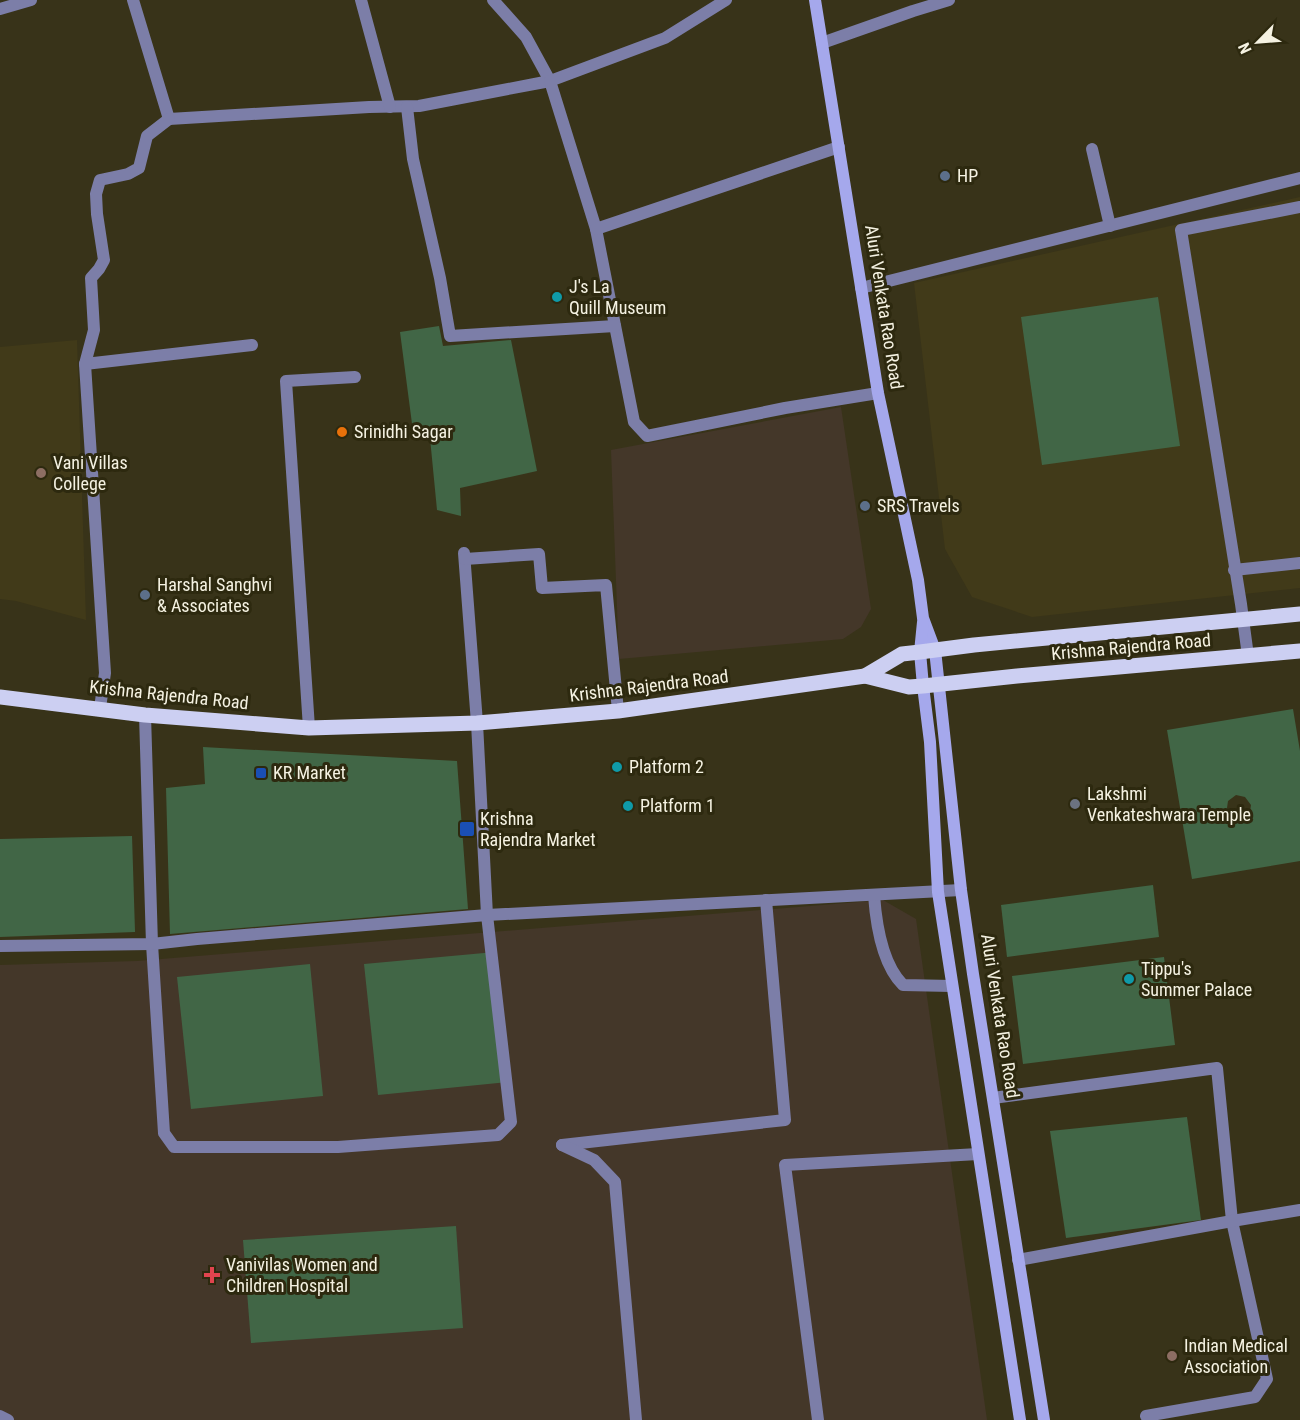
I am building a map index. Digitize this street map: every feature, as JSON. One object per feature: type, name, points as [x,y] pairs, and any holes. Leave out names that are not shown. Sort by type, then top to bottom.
[{"type":"main road","name":"Aluri Venkata Rao Road","points":[[815,0],[878,393],[918,580],[928,651],[940,684],[961,890],[1044,1420]]},
{"type":"main road","name":"Krishna Rajendra Road","points":[[928,651],[1300,614]]},
{"type":"main road","name":"Aluri Venkata Rao Road","points":[[928,651],[922,686],[930,742],[938,892]]},
{"type":"main road","points":[[865,676],[902,654],[928,651]]},
{"type":"main road","name":"Krishna Rajendra Road","points":[[0,697],[145,715],[309,728],[477,723],[618,711],[865,676],[909,687],[1300,651]]},
{"type":"main road","points":[[938,892],[1020,1420]]},
{"type":"street","points":[[0,9],[31,0]]},
{"type":"street","points":[[133,0],[169,118]]},
{"type":"street","points":[[360,0],[390,107]]},
{"type":"street","points":[[493,0],[526,37],[550,81],[596,229],[634,422],[647,436],[785,408],[878,393]]},
{"type":"street","points":[[100,708],[105,673],[85,364],[94,330],[91,278],[104,260],[96,194],[100,180],[128,174],[139,168],[147,136],[169,118],[419,106],[550,81],[665,38],[726,0]]},
{"type":"street","points":[[822,43],[949,0]]},
{"type":"street","points":[[407,106],[413,159],[440,278],[450,336],[615,326]]},
{"type":"street","points":[[596,229],[839,147]]},
{"type":"street","points":[[1092,148],[1110,226]]},
{"type":"street","points":[[861,288],[1300,178]]},
{"type":"street","points":[[1248,656],[1181,230],[1300,207]]},
{"type":"street","points":[[85,364],[252,345]]},
{"type":"street","points":[[309,728],[286,381],[355,377]]},
{"type":"street","points":[[145,715],[152,944],[164,1133],[174,1146],[338,1147],[498,1135],[511,1122],[487,915],[477,723],[464,556],[539,554],[542,588],[606,585],[618,711]]},
{"type":"street","points":[[1234,570],[1300,563]]},
{"type":"street","points":[[0,946],[152,944],[487,915],[961,890]]},
{"type":"street","points":[[874,895],[876,919],[884,951],[894,977],[903,985],[952,986]]},
{"type":"street","points":[[636,1420],[615,1182],[594,1160],[562,1145],[785,1120],[766,900]]},
{"type":"street","points":[[993,1098],[1217,1068],[1232,1221],[1267,1379],[1255,1397],[1146,1416]]},
{"type":"street","points":[[818,1420],[785,1165],[978,1154]]},
{"type":"street","points":[[1018,1260],[1300,1210]]},
{"type":"street","points":[[0,1416],[8,1420]]},
{"type":"shaded area","points":[[1300,197],[1300,588],[1032,617],[972,597],[945,549],[914,283]]},
{"type":"shaded area","name":"Vani Villas College","points":[[77,340],[86,620],[16,601],[0,599],[0,347]]},
{"type":"shaded area","points":[[841,407],[871,609],[861,627],[843,639],[619,659],[611,450]]},
{"type":"shaded area","points":[[883,900],[916,919],[987,1420],[0,1420],[0,965],[137,961]]},
{"type":"green space","points":[[1158,297],[1180,446],[1042,465],[1021,317]]},
{"type":"green space","points":[[439,326],[443,346],[511,340],[537,471],[460,488],[461,516],[437,510],[430,438],[414,439],[400,332]]},
{"type":"green space","points":[[1293,709],[1300,751],[1300,861],[1192,879],[1167,730]],"holes":[[[1236,795],[1245,797],[1251,805],[1250,812],[1242,818],[1232,817],[1227,808],[1228,801]]]},
{"type":"green space","points":[[203,747],[457,761],[468,909],[170,934],[166,788],[205,784]]},
{"type":"green space","points":[[132,836],[135,932],[0,937],[0,839]]},
{"type":"green space","points":[[1153,885],[1159,937],[1007,957],[1001,905]]},
{"type":"green space","points":[[495,952],[508,1082],[378,1095],[364,964]]},
{"type":"green space","points":[[1164,957],[1175,1045],[1023,1064],[1012,976]]},
{"type":"green space","points":[[310,964],[323,1096],[191,1109],[177,977]]},
{"type":"green space","points":[[1187,1117],[1201,1220],[1066,1238],[1050,1131]]},
{"type":"green space","points":[[456,1226],[463,1328],[251,1343],[243,1240]]},
{"type":"place","name":"HP","points":[[945,176]]},
{"type":"place","name":"J's La Quill Museum","points":[[557,297]]},
{"type":"place","name":"Srinidhi Sagar","points":[[342,432]]},
{"type":"place","name":"Vani Villas College","points":[[41,473]]},
{"type":"place","name":"SRS Travels","points":[[865,506]]},
{"type":"place","name":"Harshal Sanghvi & Associates","points":[[145,595]]},
{"type":"place","name":"Platform 2","points":[[617,767]]},
{"type":"place","name":"KR Market","points":[[261,773]]},
{"type":"place","name":"Lakshmi Venkateshwara Temple","points":[[1075,804]]},
{"type":"place","name":"Platform 1","points":[[628,806]]},
{"type":"place","name":"Krishna Rajendra Market","points":[[467,829]]},
{"type":"place","name":"Tippu's Summer Palace","points":[[1129,979]]},
{"type":"place","name":"Vanivilas Women and Children Hospital","points":[[212,1275]]},
{"type":"place","name":"Indian Medical Association","points":[[1172,1356]]}]
